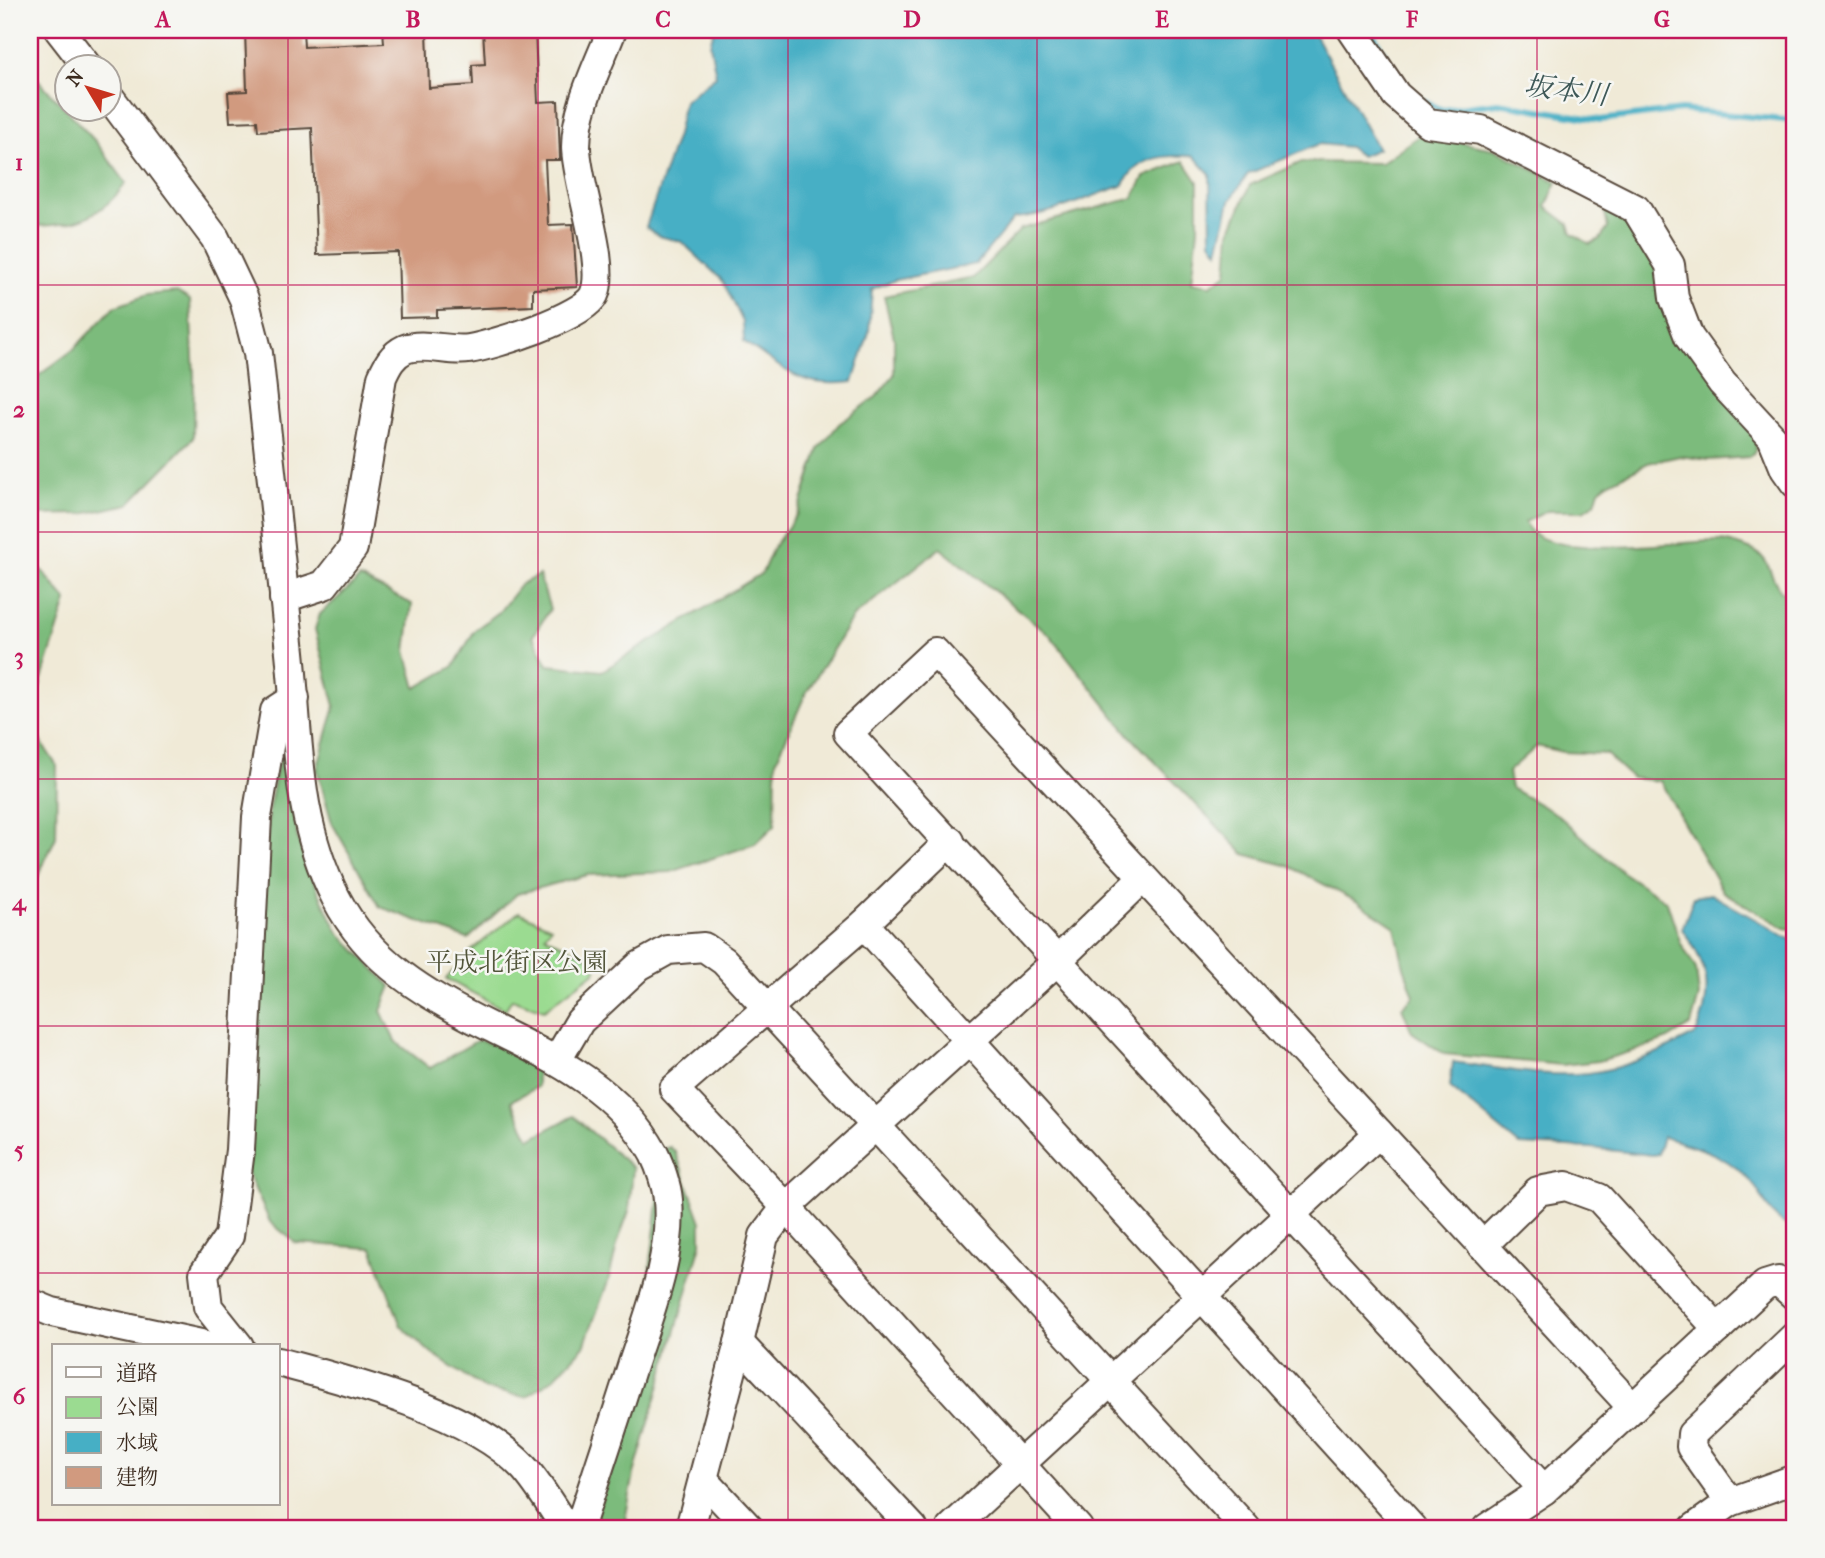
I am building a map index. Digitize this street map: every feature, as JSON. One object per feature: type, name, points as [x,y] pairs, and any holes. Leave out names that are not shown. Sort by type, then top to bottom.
[{"type":"street","points":[[59,30],[76,52]]},
{"type":"street","points":[[284,598],[324,585],[353,548],[382,377],[390,360],[406,348],[469,349],[556,322],[581,310],[595,294],[596,263],[576,147],[581,112],[612,30]]},
{"type":"street","points":[[1352,30],[1396,95],[1428,123],[1481,130],[1636,209],[1671,265],[1674,298],[1689,337],[1722,383],[1784,435],[1785,469],[1795,483]]},
{"type":"street","points":[[122,114],[215,237],[244,299],[258,353],[295,698],[301,794],[319,858],[335,897],[355,932],[388,967],[444,1004],[557,1060],[590,1080],[625,1114],[655,1155],[668,1199],[663,1263],[579,1528]]},
{"type":"street","points":[[1544,1490],[848,733],[936,652],[1631,1406]]},
{"type":"street","points":[[237,1344],[208,1307],[204,1273],[229,1237],[240,1150],[257,817],[275,711],[295,698]]},
{"type":"street","points":[[950,841],[864,924],[765,1007],[674,1089],[786,1207],[1078,1528]]},
{"type":"street","points":[[690,1528],[764,1236],[786,1207],[1058,960],[1143,878]]},
{"type":"street","points":[[864,924],[1412,1528]]},
{"type":"street","points":[[557,1060],[580,1021],[639,966],[668,950],[704,947],[724,961],[1246,1528]]},
{"type":"street","points":[[951,1528],[1379,1133]]},
{"type":"street","points":[[1482,1246],[1538,1191],[1566,1186],[1598,1198],[1718,1329]]},
{"type":"street","points":[[1487,1528],[1544,1490],[1631,1406],[1773,1280],[1784,1284],[1795,1296]]},
{"type":"street","points":[[30,1303],[52,1312],[201,1344]]},
{"type":"street","points":[[1726,1513],[1691,1447],[1692,1434],[1795,1336]]},
{"type":"street","points":[[739,1343],[913,1528]]},
{"type":"street","points":[[280,1363],[368,1386],[483,1435],[523,1467],[566,1528]]},
{"type":"street","points":[[703,1479],[749,1528]]},
{"type":"street","points":[[1694,1528],[1795,1479]]},
{"type":"green space","points":[[30,71],[52,95],[52,122],[77,122],[126,183],[106,205],[84,218],[59,224],[30,226]]},
{"type":"green space","points":[[1420,135],[1494,149],[1557,182],[1546,207],[1569,224],[1572,233],[1590,244],[1600,239],[1608,228],[1604,208],[1629,213],[1757,439],[1755,451],[1749,457],[1709,460],[1680,456],[1648,463],[1608,483],[1599,490],[1595,503],[1583,511],[1547,511],[1525,522],[1535,535],[1555,543],[1583,546],[1729,542],[1752,550],[1763,558],[1782,592],[1795,589],[1795,763],[1790,764],[1795,774],[1795,930],[1785,928],[1723,892],[1660,781],[1632,778],[1606,754],[1562,752],[1537,746],[1508,772],[1511,788],[1558,815],[1622,872],[1667,902],[1681,944],[1696,969],[1699,996],[1691,1025],[1668,1039],[1599,1061],[1562,1065],[1444,1054],[1412,1032],[1402,1007],[1414,996],[1395,927],[1356,901],[1289,866],[1244,854],[1130,736],[1049,634],[940,548],[853,617],[805,695],[776,761],[775,825],[755,844],[671,872],[587,875],[517,894],[468,939],[380,907],[332,823],[317,769],[335,706],[315,629],[320,614],[360,578],[412,604],[406,651],[416,688],[454,666],[475,630],[499,612],[521,584],[539,575],[550,609],[533,636],[548,665],[602,671],[762,573],[773,548],[798,513],[819,449],[839,424],[876,397],[894,375],[894,338],[884,296],[973,278],[1021,229],[1133,198],[1144,177],[1184,161],[1198,182],[1198,229],[1192,282],[1211,285],[1227,273],[1230,232],[1250,185],[1302,162],[1381,163]]},
{"type":"green space","points":[[177,292],[190,300],[194,376],[193,438],[129,504],[82,514],[30,515],[30,382],[73,350],[114,307],[147,295]]},
{"type":"green space","points":[[30,564],[40,568],[67,601],[30,716]]},
{"type":"green space","points":[[30,725],[57,766],[56,837],[30,893]]},
{"type":"green space","points":[[286,726],[297,836],[319,893],[339,933],[391,986],[381,1011],[395,1041],[430,1068],[478,1040],[503,1047],[537,1068],[537,1087],[511,1101],[530,1139],[573,1116],[633,1168],[629,1211],[608,1282],[584,1346],[554,1378],[526,1397],[485,1389],[432,1354],[401,1326],[372,1248],[296,1243],[270,1222],[247,1172],[269,808]]},
{"type":"green space","name":"平成北街区公園","points":[[519,912],[551,927],[545,935],[549,938],[595,961],[596,971],[544,1010],[512,999],[505,1010],[446,979],[470,952]]},
{"type":"green space","points":[[670,1147],[676,1153],[701,1222],[701,1244],[634,1474],[626,1515],[628,1528],[592,1528],[635,1400],[664,1149]]},
{"type":"water","points":[[714,30],[1312,30],[1378,149],[1361,156],[1349,147],[1319,144],[1248,174],[1230,201],[1218,251],[1211,241],[1210,174],[1194,156],[1152,159],[1128,176],[1122,186],[1055,210],[1014,218],[976,264],[895,280],[872,289],[869,332],[853,382],[819,383],[783,369],[744,342],[743,322],[723,281],[682,242],[659,236],[646,227],[677,135],[684,101],[716,76],[710,44]]},
{"type":"water","points":[[1711,894],[1795,942],[1795,1223],[1786,1225],[1780,1221],[1771,1213],[1747,1177],[1726,1161],[1703,1150],[1663,1137],[1658,1154],[1652,1155],[1591,1148],[1519,1145],[1450,1087],[1453,1062],[1538,1073],[1589,1073],[1631,1063],[1696,1034],[1705,1005],[1706,979],[1698,955],[1682,929],[1694,897]]},
{"type":"building","points":[[245,30],[303,30],[304,47],[384,43],[383,30],[427,30],[429,88],[473,85],[472,65],[485,64],[483,30],[535,30],[538,102],[558,101],[560,160],[545,160],[548,225],[573,224],[577,287],[533,289],[533,306],[437,310],[437,317],[400,318],[398,252],[317,255],[312,128],[258,131],[257,121],[230,122],[228,92],[247,91]]},
{"type":"waterway","name":"坂本川","points":[[1371,30],[1385,55]]},
{"type":"waterway","name":"坂本川","points":[[1420,99],[1442,110],[1498,103],[1600,120],[1681,110],[1795,121]]}]
